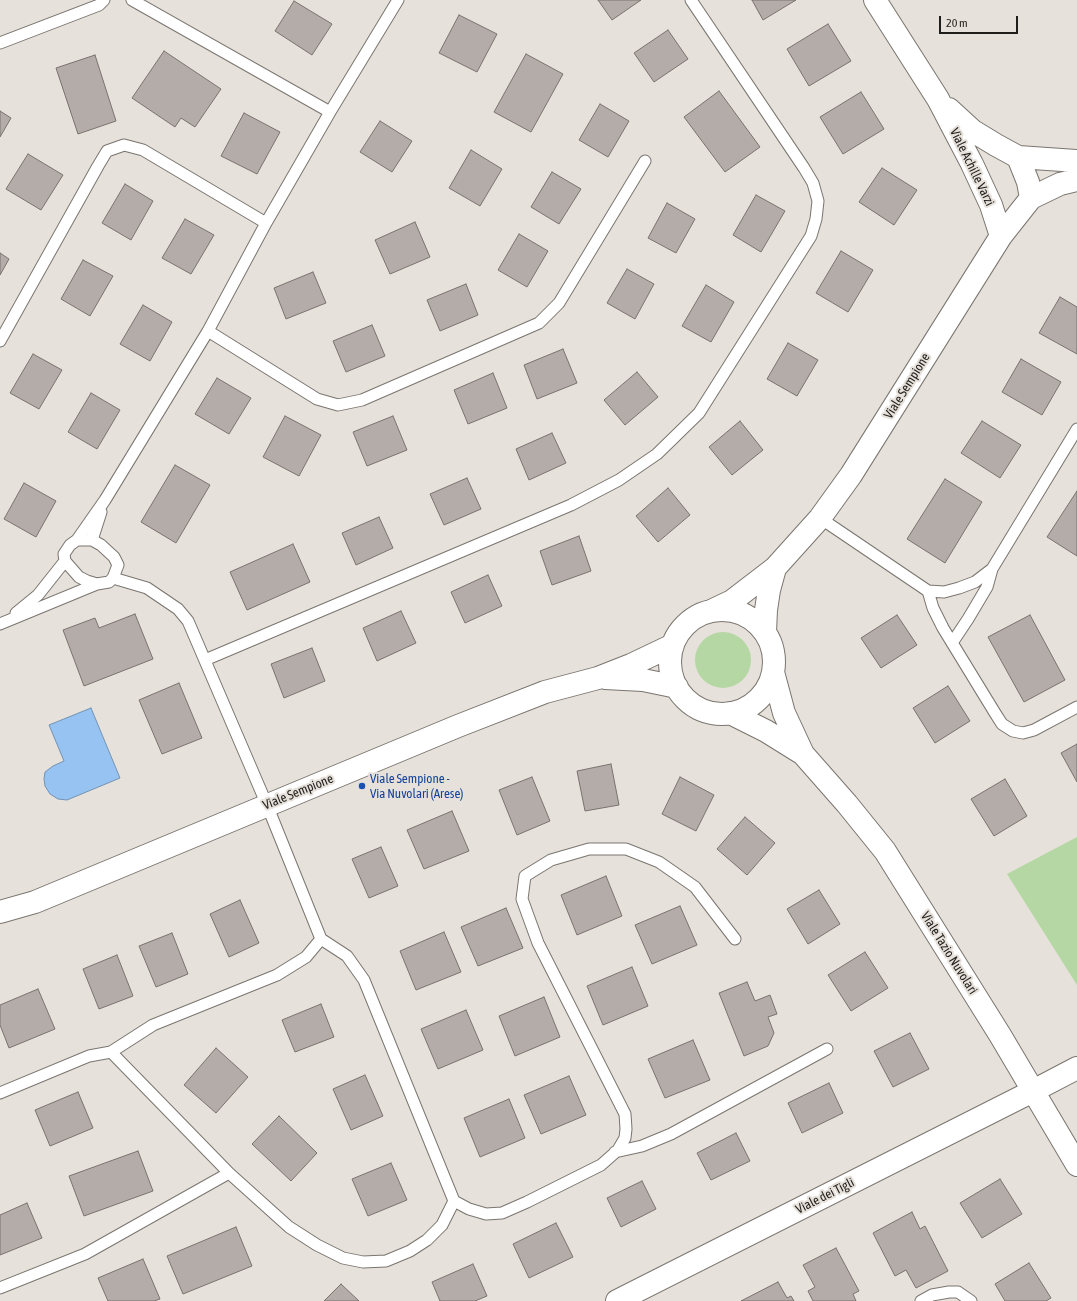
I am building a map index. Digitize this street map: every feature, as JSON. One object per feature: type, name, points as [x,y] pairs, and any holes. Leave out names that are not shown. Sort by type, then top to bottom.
[{"type":"street","name":"Viale Achille Varzi","points":[[875,0],[938,99],[972,164],[991,205],[1001,236]]},
{"type":"street","name":"Viale Achille Varzi","points":[[938,99],[973,130],[996,146],[1018,157],[1077,161]]},
{"type":"street","points":[[1018,157],[1028,182],[1031,198],[1060,184],[1077,180]]},
{"type":"street","name":"Viale Sempione","points":[[710,611],[732,601],[775,568],[820,518],[852,475],[1001,236],[1014,217],[1031,198]]},
{"type":"street","name":"Viale Sempione","points":[[765,632],[767,603],[775,568]]},
{"type":"street","points":[[726,610],[741,613],[755,621],[765,632],[771,644],[774,658],[773,672],[768,687],[758,699],[745,709],[730,713],[714,713],[699,708],[686,700],[677,687],[672,673],[670,659],[673,645],[679,633],[687,623],[710,611],[726,610]]},
{"type":"street","name":"Viale Sempione","points":[[0,912],[35,902],[451,729],[545,692],[598,678],[631,665],[673,645]]},
{"type":"street","name":"Viale Tazio Nuvolari","points":[[773,672],[784,713],[803,754],[885,851],[1000,1035],[1077,1165]]},
{"type":"street","name":"Viale Sempione","points":[[598,678],[642,680],[677,687]]},
{"type":"street","name":"Viale Tazio Nuvolari","points":[[730,713],[766,731],[803,754]]},
{"type":"street","name":"Viale dei Tigli","points":[[617,1301],[1077,1068]]},
{"type":"lane","points":[[0,43],[99,5],[104,0]]},
{"type":"lane","points":[[132,0],[330,112]]},
{"type":"lane","points":[[97,584],[87,582],[79,577],[65,561],[64,554],[70,545],[77,540],[105,500],[208,331],[266,223],[330,112],[398,0]]},
{"type":"lane","points":[[205,660],[571,505],[619,480],[657,454],[699,413],[812,236],[818,201],[813,183],[804,168],[691,0]]},
{"type":"lane","points":[[0,341],[107,151],[124,145],[142,150],[266,223]]},
{"type":"lane","points":[[208,331],[317,399],[338,405],[362,400],[539,323],[560,303],[645,161]]},
{"type":"lane","points":[[952,643],[987,587],[992,569],[1077,429]]},
{"type":"lane","points":[[92,540],[105,500]]},
{"type":"lane","points":[[820,518],[928,591],[944,592],[959,588],[975,582],[992,569]]},
{"type":"lane","points":[[1,623],[97,584],[108,582],[113,578],[118,565],[114,557],[101,545],[92,540],[77,540]]},
{"type":"lane","points":[[1,623],[38,595],[65,561]]},
{"type":"lane","points":[[113,578],[147,588],[178,609],[188,622],[267,805],[321,939],[347,956],[364,980],[454,1202],[486,1214],[502,1213],[601,1165],[618,1150],[625,1138],[625,1114],[538,943],[522,899],[525,876],[551,860],[589,849],[626,849],[659,862],[695,887],[734,940]]},
{"type":"lane","points":[[928,591],[933,608],[943,628],[1002,724],[1013,731],[1023,733],[1034,730],[1077,707]]},
{"type":"lane","points":[[0,1093],[89,1056],[111,1052],[153,1025],[276,975],[306,957],[321,939]]},
{"type":"lane","points":[[615,1152],[642,1146],[671,1134],[827,1049]]},
{"type":"lane","points":[[111,1052],[229,1173],[289,1227],[317,1245],[343,1258],[363,1262],[386,1261],[410,1251],[442,1225],[454,1202]]},
{"type":"lane","points":[[0,1288],[85,1254],[229,1173]]},
{"type":"lane","points":[[921,1301],[932,1295],[958,1292],[971,1301]]},
{"type":"green space","points":[[717,632],[729,632],[739,636],[747,644],[751,654],[751,666],[747,676],[739,684],[729,688],[717,688],[707,684],[699,676],[695,666],[695,654],[699,644],[707,636]]},
{"type":"green space","points":[[1077,837],[1077,985],[1007,874]]},
{"type":"water","points":[[91,708],[120,778],[67,800],[58,799],[50,794],[45,786],[44,779],[45,772],[64,761],[49,725]]},
{"type":"building","points":[[598,0],[641,0],[612,20]]},
{"type":"building","points":[[752,0],[796,0],[763,20]]},
{"type":"building","points":[[294,1],[332,24],[312,55],[275,31]]},
{"type":"building","points":[[459,15],[497,34],[477,72],[439,53]]},
{"type":"building","points":[[828,24],[851,61],[809,86],[787,49]]},
{"type":"building","points":[[668,30],[688,59],[654,82],[634,53]]},
{"type":"building","points":[[164,51],[221,89],[195,127],[181,118],[175,127],[132,98]]},
{"type":"building","points":[[526,54],[563,74],[531,132],[494,112]]},
{"type":"building","points":[[95,55],[116,121],[78,134],[56,68]]},
{"type":"building","points":[[719,91],[760,147],[725,172],[684,117]]},
{"type":"building","points":[[861,92],[884,129],[843,154],[820,117]]},
{"type":"building","points":[[600,104],[629,121],[608,157],[579,140]]},
{"type":"building","points":[[0,111],[11,118],[0,137]]},
{"type":"building","points":[[244,113],[280,132],[257,174],[221,156]]},
{"type":"building","points":[[380,121],[412,141],[392,172],[360,152]]},
{"type":"building","points":[[471,150],[502,169],[480,206],[449,188]]},
{"type":"building","points":[[28,154],[63,175],[41,210],[6,189]]},
{"type":"building","points":[[882,168],[917,190],[894,225],[859,202]]},
{"type":"building","points":[[552,172],[581,189],[559,224],[531,207]]},
{"type":"building","points":[[125,184],[153,201],[131,240],[102,223]]},
{"type":"building","points":[[756,195],[785,211],[761,252],[733,235]]},
{"type":"building","points":[[667,203],[695,219],[676,253],[648,238]]},
{"type":"building","points":[[185,219],[214,235],[191,274],[162,258]]},
{"type":"building","points":[[415,222],[430,257],[390,274],[375,240]]},
{"type":"building","points":[[519,234],[548,251],[527,287],[498,270]]},
{"type":"building","points":[[841,251],[873,270],[848,312],[816,293]]},
{"type":"building","points":[[0,253],[9,259],[0,275]]},
{"type":"building","points":[[83,260],[113,276],[90,316],[61,299]]},
{"type":"building","points":[[627,269],[654,284],[635,319],[607,303]]},
{"type":"building","points":[[313,272],[326,303],[286,319],[274,288]]},
{"type":"building","points":[[466,284],[478,315],[440,331],[427,300]]},
{"type":"building","points":[[706,285],[734,302],[711,342],[682,326]]},
{"type":"building","points":[[1060,297],[1077,307],[1077,354],[1039,333]]},
{"type":"building","points":[[143,305],[172,322],[150,361],[120,344]]},
{"type":"building","points":[[372,325],[385,356],[346,372],[333,341]]},
{"type":"building","points":[[788,343],[818,360],[797,396],[767,379]]},
{"type":"building","points":[[563,349],[577,383],[537,399],[524,365]]},
{"type":"building","points":[[33,354],[62,370],[39,409],[10,393]]},
{"type":"building","points":[[1021,359],[1061,382],[1042,415],[1002,392]]},
{"type":"building","points":[[637,372],[658,397],[625,425],[604,400]]},
{"type":"building","points":[[493,373],[507,408],[468,424],[454,390]]},
{"type":"building","points":[[217,378],[251,398],[229,434],[195,414]]},
{"type":"building","points":[[91,393],[120,410],[97,449],[68,432]]},
{"type":"building","points":[[285,416],[321,435],[299,476],[263,457]]},
{"type":"building","points":[[393,416],[407,450],[367,466],[353,432]]},
{"type":"building","points":[[740,421],[763,450],[732,475],[709,447]]},
{"type":"building","points":[[982,421],[1021,445],[1000,478],[961,453]]},
{"type":"building","points":[[552,433],[566,463],[529,480],[516,449]]},
{"type":"building","points":[[175,465],[210,485],[176,543],[141,522]]},
{"type":"building","points":[[467,478],[481,509],[444,525],[430,494]]},
{"type":"building","points":[[945,479],[982,502],[945,563],[907,539]]},
{"type":"building","points":[[24,483],[56,501],[36,537],[4,519]]},
{"type":"building","points":[[668,488],[690,515],[658,542],[636,516]]},
{"type":"building","points":[[1077,491],[1077,556],[1047,537]]},
{"type":"building","points":[[379,517],[393,548],[356,565],[342,533]]},
{"type":"building","points":[[579,536],[591,571],[552,585],[540,551]]},
{"type":"building","points":[[293,544],[310,582],[247,610],[230,572]]},
{"type":"building","points":[[488,575],[502,606],[465,623],[451,592]]},
{"type":"building","points":[[401,611],[416,643],[377,661],[363,628]]},
{"type":"building","points":[[135,614],[153,659],[84,686],[63,630],[95,618],[99,628]]},
{"type":"building","points":[[897,615],[917,645],[881,668],[861,638]]},
{"type":"building","points":[[1030,615],[1065,680],[1024,702],[988,637]]},
{"type":"building","points":[[312,648],[325,681],[284,698],[271,664]]},
{"type":"building","points":[[179,683],[202,738],[162,754],[139,700]]},
{"type":"building","points":[[948,686],[970,721],[935,743],[913,708]]},
{"type":"building","points":[[1077,744],[1077,782],[1061,753]]},
{"type":"building","points":[[611,764],[619,805],[585,811],[577,771]]},
{"type":"building","points":[[532,777],[550,821],[517,835],[499,790]]},
{"type":"building","points":[[680,777],[714,795],[696,831],[662,814]]},
{"type":"building","points":[[1005,779],[1027,816],[994,836],[971,799]]},
{"type":"building","points":[[452,811],[469,851],[424,869],[407,830]]},
{"type":"building","points":[[745,817],[775,843],[747,875],[717,849]]},
{"type":"building","points":[[381,847],[398,886],[369,898],[352,859]]},
{"type":"building","points":[[606,876],[622,916],[577,935],[561,895]]},
{"type":"building","points":[[819,890],[840,924],[808,944],[787,909]]},
{"type":"building","points":[[240,900],[259,943],[229,957],[210,914]]},
{"type":"building","points":[[680,906],[697,945],[652,964],[635,925]]},
{"type":"building","points":[[506,908],[523,948],[478,966],[461,927]]},
{"type":"building","points":[[444,932],[461,972],[416,990],[400,951]]},
{"type":"building","points":[[172,933],[188,974],[156,987],[139,946]]},
{"type":"building","points":[[865,952],[888,988],[851,1011],[828,975]]},
{"type":"building","points":[[117,955],[133,996],[99,1009],[83,969]]},
{"type":"building","points":[[632,967],[648,1006],[603,1025],[587,986]]},
{"type":"building","points":[[747,982],[755,1001],[770,995],[777,1014],[768,1017],[774,1033],[768,1046],[744,1056],[719,993]]},
{"type":"building","points":[[38,989],[55,1029],[9,1048],[0,1025],[0,1005]]},
{"type":"building","points":[[544,997],[560,1037],[515,1056],[499,1016]]},
{"type":"building","points":[[321,1004],[334,1037],[295,1052],[282,1020]]},
{"type":"building","points":[[466,1010],[483,1050],[438,1069],[421,1029]]},
{"type":"building","points":[[910,1033],[929,1069],[893,1087],[874,1051]]},
{"type":"building","points":[[693,1040],[710,1080],[665,1098],[648,1059]]},
{"type":"building","points":[[216,1048],[248,1077],[216,1113],[184,1085]]},
{"type":"building","points":[[365,1075],[383,1116],[351,1130],[333,1089]]},
{"type":"building","points":[[569,1076],[586,1115],[541,1134],[524,1095]]},
{"type":"building","points":[[829,1083],[843,1113],[802,1133],[788,1103]]},
{"type":"building","points":[[78,1092],[93,1128],[50,1146],[35,1110]]},
{"type":"building","points":[[509,1099],[525,1138],[480,1157],[464,1118]]},
{"type":"building","points":[[279,1116],[317,1153],[291,1181],[252,1144]]},
{"type":"building","points":[[736,1133],[750,1161],[711,1180],[697,1153]]},
{"type":"building","points":[[138,1151],[153,1191],[84,1216],[69,1176]]},
{"type":"building","points":[[391,1163],[407,1200],[368,1216],[352,1179]]},
{"type":"building","points":[[1000,1179],[1022,1214],[982,1238],[960,1203]]},
{"type":"building","points":[[642,1181],[656,1209],[621,1227],[607,1198]]},
{"type":"building","points":[[27,1203],[42,1238],[0,1255],[0,1215]]},
{"type":"building","points":[[912,1212],[920,1229],[925,1226],[948,1271],[916,1288],[906,1270],[895,1276],[873,1233]]},
{"type":"building","points":[[556,1223],[573,1257],[529,1278],[513,1244]]},
{"type":"building","points":[[236,1227],[252,1266],[183,1294],[167,1256]]},
{"type":"building","points":[[836,1248],[859,1291],[853,1294],[856,1301],[813,1301],[808,1291],[815,1287],[803,1265]]},
{"type":"building","points":[[143,1259],[160,1299],[154,1301],[108,1301],[98,1278]]},
{"type":"building","points":[[1029,1263],[1051,1298],[1046,1301],[1005,1301],[995,1284]]},
{"type":"building","points":[[473,1264],[487,1296],[475,1301],[440,1301],[432,1282]]},
{"type":"building","points":[[778,1282],[787,1298],[791,1296],[794,1301],[741,1301]]},
{"type":"building","points":[[341,1284],[359,1301],[324,1301]]},
{"type":"place","name":"Viale Sempione - Via Nuvolari (Arese)","points":[[362,786]]}]
